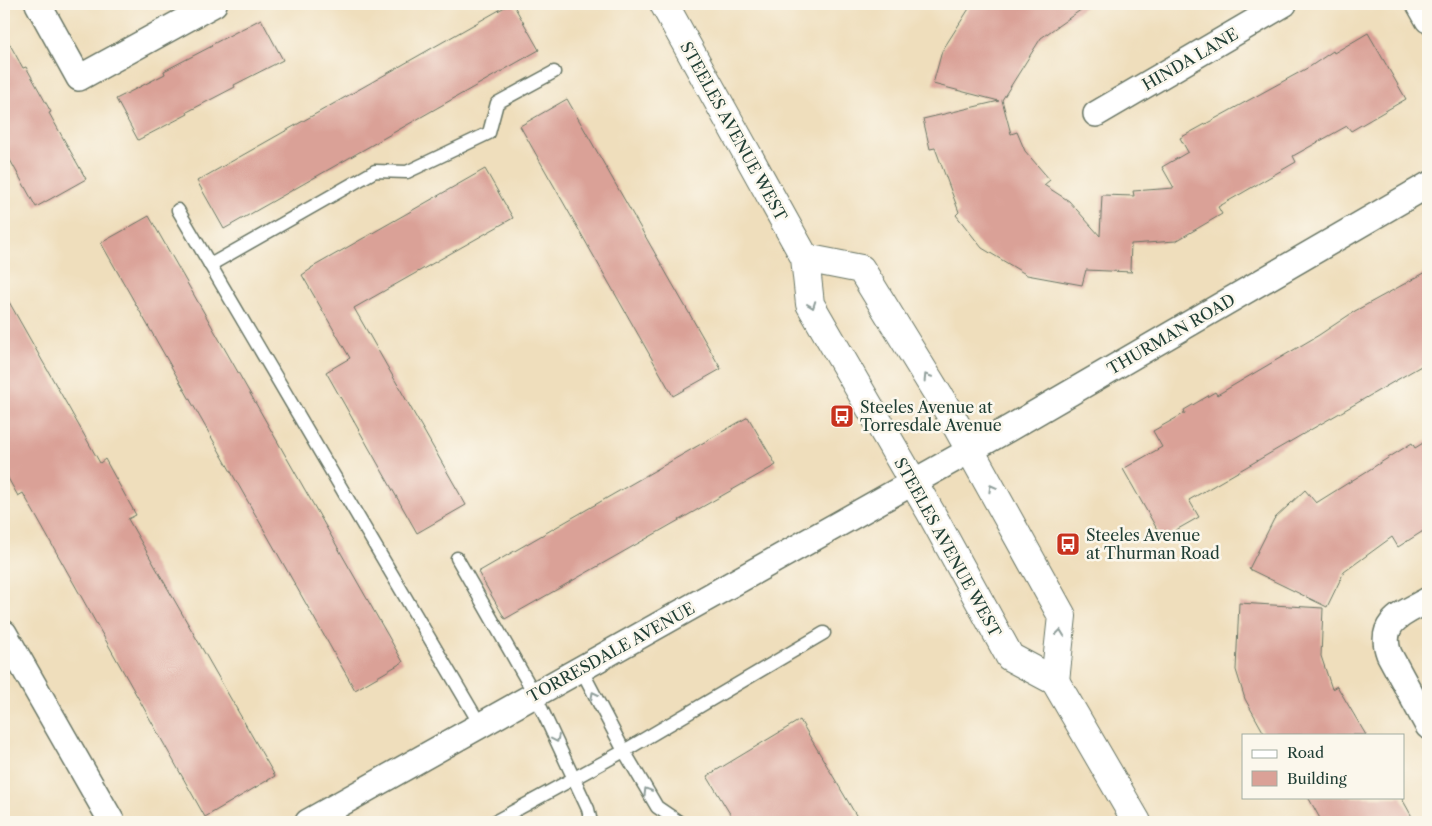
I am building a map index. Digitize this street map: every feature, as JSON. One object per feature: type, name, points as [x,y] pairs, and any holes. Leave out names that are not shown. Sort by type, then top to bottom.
[{"type":"main road","name":"STEELES AVENUE WEST","points":[[664,4],[805,258],[810,304],[913,482],[1010,657],[1055,681]]},
{"type":"main road","points":[[805,258],[861,269],[969,449],[1062,616],[1055,681],[1138,822]]},
{"type":"street","points":[[38,4],[79,78],[214,4]]},
{"type":"street","name":"HINDA LANE","points":[[1096,114],[1284,4]]},
{"type":"street","points":[[1419,4],[1428,20]]},
{"type":"street","name":"THURMAN ROAD","points":[[913,482],[1428,185]]},
{"type":"street","name":"TORRESDALE AVENUE","points":[[308,822],[913,482]]},
{"type":"street","points":[[1428,600],[1398,617],[1390,624],[1386,634],[1388,654],[1428,726]]},
{"type":"street","points":[[4,633],[112,822]]},
{"type":"lane","points":[[210,264],[376,171],[407,172],[489,133],[497,103],[554,72]]},
{"type":"lane","points":[[178,210],[481,726]]},
{"type":"lane","points":[[457,558],[534,695],[588,809],[591,822]]},
{"type":"lane","points":[[494,822],[624,751],[824,633]]},
{"type":"lane","points":[[581,669],[624,751],[657,807],[679,822]]},
{"type":"building","points":[[513,4],[539,50],[224,229],[197,181]]},
{"type":"building","points":[[972,4],[1089,4],[1041,38],[1002,100],[1011,134],[1017,132],[1025,151],[1050,180],[1044,185],[1069,201],[1100,236],[1102,195],[1134,196],[1133,191],[1174,188],[1162,167],[1188,152],[1180,138],[1368,33],[1406,99],[1351,131],[1347,126],[1293,156],[1296,162],[1218,207],[1222,214],[1176,241],[1131,244],[1130,270],[1132,272],[1086,270],[1082,285],[1027,275],[982,248],[956,215],[959,212],[935,148],[930,149],[923,119],[999,101],[933,84],[942,51]]},
{"type":"building","points":[[261,19],[283,60],[234,85],[235,87],[187,112],[188,114],[138,140],[116,99],[165,74],[164,71]]},
{"type":"building","points":[[4,34],[23,68],[26,67],[86,179],[36,207],[4,149]]},
{"type":"building","points":[[567,99],[721,369],[673,396],[520,126]]},
{"type":"building","points":[[485,169],[513,218],[354,308],[466,505],[417,533],[326,372],[350,358],[302,275],[311,268]]},
{"type":"building","points":[[149,216],[403,662],[355,690],[101,243]]},
{"type":"building","points":[[1428,271],[1428,362],[1189,500],[1199,517],[1162,538],[1123,469],[1162,447],[1153,431],[1185,413],[1184,410],[1215,392],[1217,395],[1319,335],[1355,311]]},
{"type":"building","points":[[4,293],[100,463],[105,459],[136,515],[128,519],[275,776],[205,817],[23,493],[18,496],[4,471]]},
{"type":"building","points":[[748,417],[776,465],[505,619],[478,572]]},
{"type":"building","points":[[1428,440],[1428,528],[1398,547],[1392,537],[1344,572],[1327,607],[1249,569],[1274,519],[1305,490],[1316,503],[1412,443],[1415,448]]},
{"type":"building","points":[[1239,603],[1323,608],[1321,656],[1332,689],[1337,686],[1365,734],[1264,734],[1245,699],[1236,670]]},
{"type":"building","points":[[800,720],[860,822],[735,822],[707,776]]},
{"type":"building","points":[[1309,798],[1402,798],[1415,822],[1322,822]]},
{"type":"place","name":"Steeles Avenue at Torresdale Avenue","points":[[842,416]]},
{"type":"place","name":"Steeles Avenue at Thurman Road","points":[[1068,544]]}]
